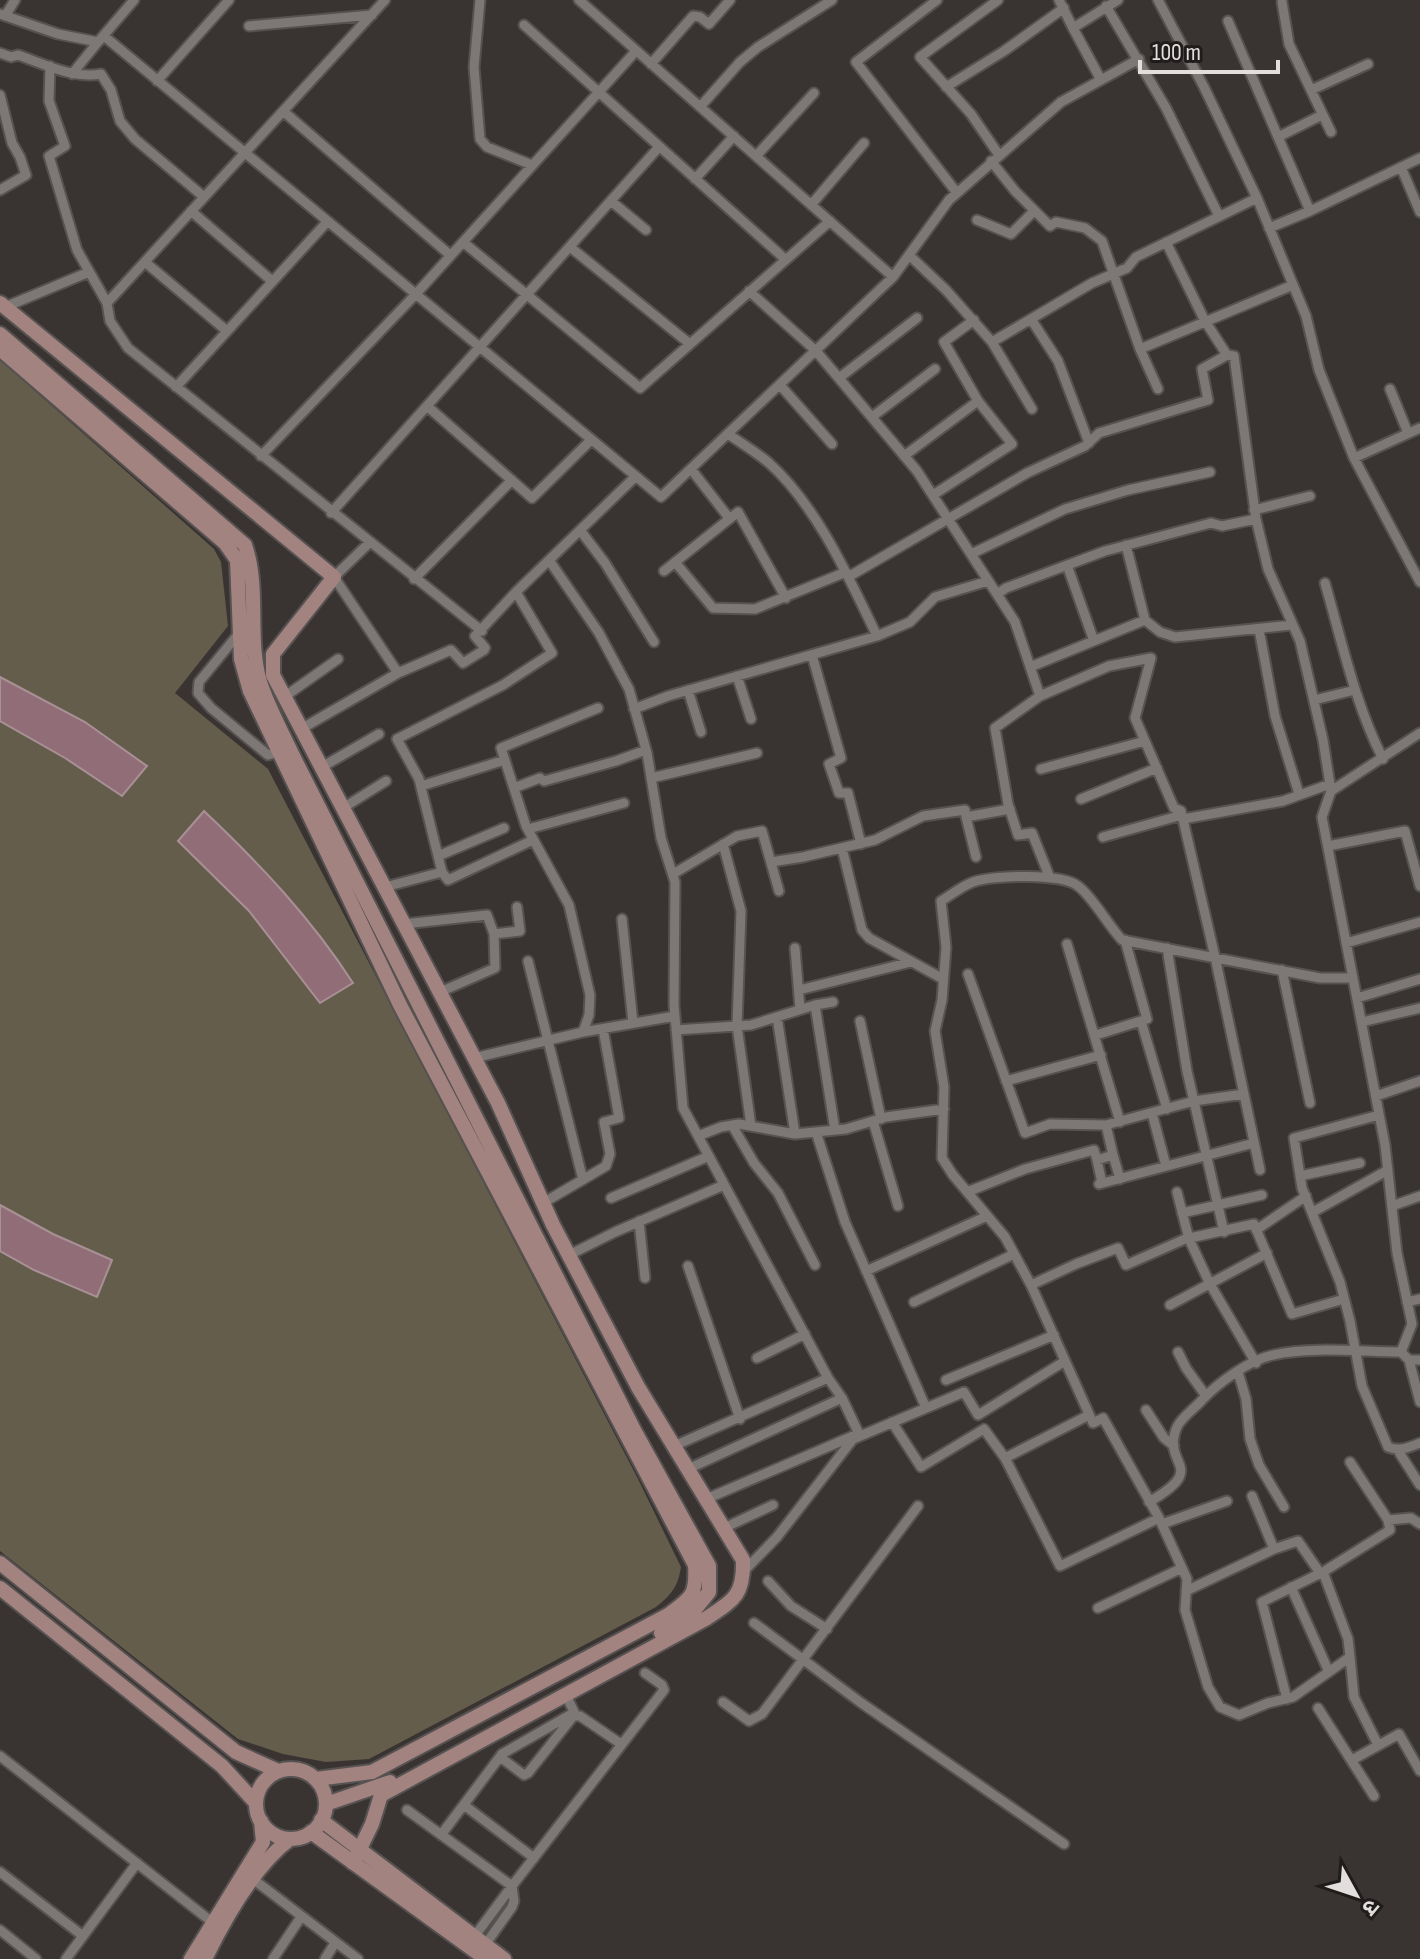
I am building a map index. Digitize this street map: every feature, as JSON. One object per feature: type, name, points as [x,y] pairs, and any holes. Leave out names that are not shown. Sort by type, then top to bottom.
[{"type":"street","points":[[15,0],[2,15],[58,34],[101,39],[157,81],[661,497],[893,277],[949,200],[1061,102],[1139,59]]},
{"type":"street","points":[[72,74],[134,0]]},
{"type":"street","points":[[157,81],[229,0]]},
{"type":"street","points":[[107,303],[385,0]]},
{"type":"street","points":[[480,0],[474,67],[480,139],[487,147],[532,165]]},
{"type":"street","points":[[579,0],[893,277]]},
{"type":"street","points":[[651,64],[693,16],[709,24],[730,0]]},
{"type":"street","points":[[700,107],[740,62],[758,47],[832,0]]},
{"type":"street","points":[[937,0],[856,62],[957,193]]},
{"type":"street","points":[[998,0],[920,57],[971,114],[995,158],[1034,211],[1050,226],[1056,222],[1085,228],[1102,241],[1112,275],[1158,389]]},
{"type":"street","points":[[1073,28],[1118,0]]},
{"type":"street","points":[[1158,0],[1257,198],[1306,316],[1319,370],[1354,458],[1420,582]]},
{"type":"street","points":[[1281,1],[1289,44],[1331,132]]},
{"type":"street","points":[[946,87],[1004,51],[1061,4],[1101,80]]},
{"type":"street","points":[[1106,6],[1139,59],[1219,216]]},
{"type":"street","points":[[249,26],[372,15]]},
{"type":"street","points":[[1228,21],[1310,211]]},
{"type":"street","points":[[524,25],[785,259]]},
{"type":"street","points":[[261,456],[415,295],[636,51]]},
{"type":"street","points":[[0,53],[11,57],[18,55],[72,74],[101,74],[111,90],[120,121],[135,139],[204,197]]},
{"type":"street","points":[[1311,90],[1368,64]]},
{"type":"street","points":[[50,66],[49,101],[65,146],[49,156],[77,250],[107,303],[110,321],[128,348],[482,631]]},
{"type":"street","points":[[756,156],[814,93]]},
{"type":"street","points":[[0,95],[12,143],[26,175],[0,190]]},
{"type":"street","points":[[283,111],[450,255]]},
{"type":"street","points":[[1278,137],[1322,115]]},
{"type":"street","points":[[695,179],[734,136]]},
{"type":"street","points":[[811,205],[864,143]]},
{"type":"street","points":[[331,513],[659,147]]},
{"type":"street","points":[[1269,228],[1420,158]]},
{"type":"street","points":[[1401,167],[1420,212]]},
{"type":"street","points":[[992,342],[1092,283],[1127,268],[1136,257],[1257,198]]},
{"type":"street","points":[[611,201],[646,230]]},
{"type":"street","points":[[191,211],[272,281]]},
{"type":"street","points":[[977,220],[1011,234],[1034,211]]},
{"type":"street","points":[[463,242],[640,388],[830,221]]},
{"type":"street","points":[[176,387],[327,222]]},
{"type":"street","points":[[1166,242],[1205,321],[1227,355]]},
{"type":"street","points":[[570,247],[690,344]]},
{"type":"street","points":[[909,255],[992,342],[1032,409]]},
{"type":"street","points":[[145,262],[227,331]]},
{"type":"street","points":[[89,272],[3,305],[334,577],[398,673]]},
{"type":"street","points":[[1140,349],[1293,285]]},
{"type":"street","points":[[749,291],[816,351],[933,495],[1015,622],[1040,696]]},
{"type":"street","points":[[839,378],[917,318]]},
{"type":"street","points":[[1031,319],[1058,361],[1089,443]]},
{"type":"street","points":[[933,495],[1012,444],[978,401],[944,342],[974,320]]},
{"type":"street","points":[[0,334],[245,545],[252,564],[247,633],[241,659],[250,691],[400,1005],[695,1565],[696,1580],[690,1599],[668,1615],[372,1772],[316,1779]]},
{"type":"street","points":[[0,349],[225,543],[237,560],[247,633],[260,681],[293,756],[634,1430],[709,1566],[709,1592],[692,1613],[668,1629],[380,1787],[326,1804]]},
{"type":"street","points":[[675,562],[713,608],[755,609],[786,598],[847,574],[1027,473],[1089,443],[1099,433],[1208,400],[1202,369],[1227,355],[1234,356],[1255,514],[1268,569],[1300,641],[1331,788],[1322,817],[1376,1096],[1397,1253],[1412,1324],[1410,1357],[1420,1402]]},
{"type":"street","points":[[872,417],[935,369]]},
{"type":"street","points":[[780,385],[832,444]]},
{"type":"street","points":[[1390,389],[1408,433]]},
{"type":"street","points":[[904,456],[978,401]]},
{"type":"street","points":[[427,406],[532,498],[591,440]]},
{"type":"street","points":[[1354,458],[1420,428]]},
{"type":"street","points":[[728,434],[769,463],[801,498],[847,574],[877,636]]},
{"type":"street","points":[[691,469],[729,518]]},
{"type":"street","points":[[971,554],[1065,509],[1128,490],[1210,472]]},
{"type":"street","points":[[301,729],[398,673],[451,650],[463,663],[484,650],[475,636],[635,477]]},
{"type":"street","points":[[414,579],[512,480]]},
{"type":"street","points":[[997,594],[1126,545],[1211,523],[1222,526],[1310,496]]},
{"type":"street","points":[[664,571],[738,512],[786,598]]},
{"type":"street","points":[[580,530],[605,563],[654,642]]},
{"type":"street","points":[[356,1857],[372,1824],[381,1795],[707,1618],[733,1601],[743,1583],[743,1560],[638,1387],[543,1203],[498,1103],[273,675],[273,654],[334,577],[369,543]]},
{"type":"street","points":[[1126,545],[1145,620],[1160,632],[1175,637],[1292,625]]},
{"type":"street","points":[[549,560],[599,633],[629,689],[646,750],[661,838],[675,882],[675,1016],[683,1108],[828,1378],[842,1398],[858,1437]]},
{"type":"street","points":[[1067,565],[1094,641]]},
{"type":"street","points":[[634,709],[688,690],[877,636],[910,622],[935,597],[988,581]]},
{"type":"street","points":[[1325,583],[1355,690],[1383,759]]},
{"type":"street","points":[[516,592],[552,653],[503,685],[397,739],[421,786],[442,872],[448,880],[533,840]]},
{"type":"street","points":[[1030,667],[1145,620]]},
{"type":"street","points":[[1259,629],[1275,716],[1299,794]]},
{"type":"street","points":[[247,633],[273,654]]},
{"type":"street","points":[[247,633],[199,682],[198,693],[211,708],[268,755],[279,752]]},
{"type":"street","points":[[812,655],[841,758],[829,764],[839,793],[848,793],[861,844]]},
{"type":"street","points":[[1050,878],[1032,833],[1018,835],[995,728],[1040,696],[1109,666],[1151,658],[1135,718],[1174,808],[1181,811],[1260,1170]]},
{"type":"street","points":[[284,697],[338,659]]},
{"type":"street","points":[[737,676],[751,719]]},
{"type":"street","points":[[688,690],[701,732]]},
{"type":"street","points":[[1314,700],[1355,690]]},
{"type":"street","points":[[583,1032],[589,1015],[590,995],[569,905],[528,829],[501,748],[598,708]]},
{"type":"street","points":[[1103,837],[1182,817],[1283,801],[1299,794],[1331,788],[1383,759],[1420,733]]},
{"type":"street","points":[[322,767],[379,734]]},
{"type":"street","points":[[1041,769],[1145,741]]},
{"type":"street","points":[[514,788],[540,778],[544,781],[646,750]]},
{"type":"street","points":[[651,778],[757,753]]},
{"type":"street","points":[[421,786],[505,760]]},
{"type":"street","points":[[1081,799],[1157,768]]},
{"type":"street","points":[[343,808],[386,781]]},
{"type":"street","points":[[528,829],[624,803]]},
{"type":"street","points":[[966,817],[1010,809]]},
{"type":"street","points":[[771,862],[861,844],[923,816],[965,810],[976,857]]},
{"type":"street","points":[[438,856],[504,828]]},
{"type":"street","points":[[673,874],[737,836],[762,831],[779,891]]},
{"type":"street","points":[[1328,846],[1405,831],[1420,886]]},
{"type":"street","points":[[723,844],[741,911],[737,1026],[751,1126]]},
{"type":"street","points":[[842,848],[862,930],[869,938],[943,979]]},
{"type":"street","points":[[385,887],[442,872]]},
{"type":"street","points":[[1350,1657],[1293,1697],[1239,1715],[1220,1707],[1208,1687],[1185,1610],[1187,1579],[1160,1521],[1103,1418],[1093,1423],[1031,1285],[1005,1237],[942,1158],[944,1087],[935,1031],[942,1000],[946,947],[941,901],[970,882],[992,877],[1050,878],[1072,882],[1082,888],[1106,923],[1125,940],[1320,978],[1353,978]]},
{"type":"street","points":[[494,934],[520,931],[517,907]]},
{"type":"street","points":[[404,924],[487,915],[494,934],[495,968],[440,992]]},
{"type":"street","points":[[622,919],[633,1023]]},
{"type":"street","points":[[1346,943],[1420,922]]},
{"type":"street","points":[[1096,1035],[1147,1019],[1125,940]]},
{"type":"street","points":[[1067,944],[1120,1122]]},
{"type":"street","points":[[795,948],[800,1009]]},
{"type":"street","points":[[1167,948],[1194,1101],[1224,1232]]},
{"type":"street","points":[[528,961],[583,1180]]},
{"type":"street","points":[[799,990],[911,962]]},
{"type":"street","points":[[1282,970],[1310,1103]]},
{"type":"street","points":[[968,974],[1025,1133],[1050,1124],[1106,1125],[1194,1101],[1244,1094]]},
{"type":"street","points":[[1357,998],[1420,979]]},
{"type":"street","points":[[676,1030],[737,1026],[833,1002]]},
{"type":"street","points":[[815,1005],[835,1130]]},
{"type":"street","points":[[1362,1022],[1420,1008]]},
{"type":"street","points":[[474,1058],[583,1032],[675,1016]]},
{"type":"street","points":[[777,1017],[795,1134]]},
{"type":"street","points":[[860,1021],[877,1120],[898,1206]]},
{"type":"street","points":[[1141,1021],[1167,1109]]},
{"type":"street","points":[[543,1203],[606,1166],[610,1154],[604,1122],[619,1118],[603,1029]]},
{"type":"street","points":[[1006,1081],[1101,1055]]},
{"type":"street","points":[[1376,1096],[1420,1081]]},
{"type":"street","points":[[698,1136],[732,1125],[795,1134],[835,1130],[944,1109]]},
{"type":"street","points":[[1152,1113],[1166,1166]]},
{"type":"street","points":[[1379,1115],[1294,1138],[1306,1196],[1344,1299],[1362,1386],[1388,1447],[1397,1449],[1420,1443]]},
{"type":"street","points":[[732,1125],[754,1163],[778,1193],[815,1265]]},
{"type":"street","points":[[1106,1125],[1120,1179]]},
{"type":"street","points":[[816,1132],[845,1222],[926,1408]]},
{"type":"street","points":[[967,1192],[1025,1169],[1094,1150],[1100,1184],[1254,1143]]},
{"type":"street","points":[[1097,1160],[1113,1155]]},
{"type":"street","points":[[611,1198],[709,1156]]},
{"type":"street","points":[[1300,1176],[1360,1163]]},
{"type":"street","points":[[1313,1212],[1388,1170]]},
{"type":"street","points":[[557,1277],[572,1261],[639,1221],[724,1185]]},
{"type":"street","points":[[1177,1192],[1189,1239],[1210,1284],[1256,1363]]},
{"type":"street","points":[[1182,1213],[1262,1195]]},
{"type":"street","points":[[1256,1230],[1306,1196]]},
{"type":"street","points":[[1392,1206],[1420,1196]]},
{"type":"street","points":[[866,1271],[987,1216]]},
{"type":"street","points":[[639,1221],[645,1278]]},
{"type":"street","points":[[1031,1285],[1118,1248],[1126,1265],[1189,1239],[1254,1224],[1292,1314],[1344,1299]]},
{"type":"street","points":[[1170,1305],[1267,1253]]},
{"type":"street","points":[[914,1302],[1014,1254]]},
{"type":"street","points":[[688,1266],[740,1419]]},
{"type":"street","points":[[1407,1302],[1420,1299]]},
{"type":"street","points":[[757,1358],[805,1334]]},
{"type":"street","points":[[946,1380],[1054,1335]]},
{"type":"street","points":[[1178,1352],[1206,1396]]},
{"type":"street","points":[[1149,1502],[1177,1484],[1182,1475],[1174,1446],[1177,1427],[1220,1381],[1271,1355],[1357,1352],[1410,1357]]},
{"type":"street","points":[[743,1572],[777,1537],[858,1437],[964,1392],[978,1415],[1065,1361]]},
{"type":"street","points":[[1238,1372],[1246,1399],[1250,1439],[1259,1465],[1284,1507]]},
{"type":"street","points":[[674,1446],[828,1378]]},
{"type":"street","points":[[688,1469],[842,1398]]},
{"type":"street","points":[[1146,1410],[1164,1438],[1174,1446]]},
{"type":"street","points":[[1005,1458],[1089,1415]]},
{"type":"street","points":[[892,1422],[921,1467],[984,1429],[1005,1458],[1060,1566],[1160,1521],[1227,1501]]},
{"type":"street","points":[[706,1499],[852,1435],[858,1437]]},
{"type":"street","points":[[1397,1449],[1420,1485]]},
{"type":"street","points":[[1287,1699],[1262,1602],[1321,1573],[1390,1530],[1388,1520],[1350,1462]]},
{"type":"street","points":[[1252,1496],[1274,1549]]},
{"type":"street","points":[[724,1528],[773,1505]]},
{"type":"street","points":[[723,1702],[749,1721],[762,1714],[918,1506]]},
{"type":"street","points":[[1388,1520],[1411,1518],[1420,1524]]},
{"type":"street","points":[[1186,1591],[1274,1549],[1298,1541],[1321,1573],[1348,1639],[1354,1697],[1378,1745]]},
{"type":"street","points":[[0,1563],[236,1752],[278,1771]]},
{"type":"street","points":[[1098,1608],[1182,1568]]},
{"type":"street","points":[[768,1581],[791,1606],[827,1629]]},
{"type":"street","points":[[1291,1587],[1329,1672]]},
{"type":"street","points":[[0,1588],[222,1766],[256,1803],[263,1842],[191,1959]]},
{"type":"street","points":[[754,1623],[860,1702],[1064,1844]]},
{"type":"street","points":[[481,1947],[512,1886],[664,1690],[645,1673]]},
{"type":"street","points":[[566,1695],[575,1714],[621,1744]]},
{"type":"street","points":[[1318,1708],[1374,1796]]},
{"type":"street","points":[[441,1835],[500,1757],[530,1736],[575,1714]]},
{"type":"street","points":[[500,1757],[524,1775],[528,1773],[575,1714]]},
{"type":"street","points":[[1352,1760],[1399,1734],[1420,1771]]},
{"type":"street","points":[[0,1756],[212,1922]]},
{"type":"street","points":[[256,1803],[266,1778],[292,1768],[305,1771],[316,1779],[324,1792],[326,1804],[321,1820],[304,1836],[290,1839],[279,1837],[261,1821]]},
{"type":"street","points":[[464,1805],[534,1858]]},
{"type":"street","points":[[407,1810],[512,1886]]},
{"type":"street","points":[[321,1820],[356,1857]]},
{"type":"street","points":[[311,1832],[356,1857],[436,1916],[504,1959]]},
{"type":"street","points":[[205,1959],[271,1853],[290,1839]]},
{"type":"street","points":[[66,1959],[137,1863]]},
{"type":"street","points":[[0,1872],[83,1936]]},
{"type":"street","points":[[253,1879],[358,1959]]},
{"type":"street","points":[[436,1916],[481,1947]]},
{"type":"street","points":[[273,1959],[301,1917]]},
{"type":"street","points":[[0,1930],[36,1959]]},
{"type":"street","points":[[325,1959],[335,1943]]},
{"type":"shaded area","points":[[0,360],[214,549],[221,562],[228,626],[175,693],[268,769],[681,1567],[673,1590],[656,1607],[369,1759],[326,1762],[283,1754],[238,1739],[0,1551]]},
{"type":"shaded area","points":[[0,677],[85,722],[147,766],[122,796],[65,758],[0,721]]},
{"type":"shaded area","points":[[204,811],[284,892],[353,983],[320,1003],[249,911],[178,841]]},
{"type":"shaded area","points":[[0,1205],[53,1234],[112,1260],[97,1297],[34,1270],[0,1251]]}]
